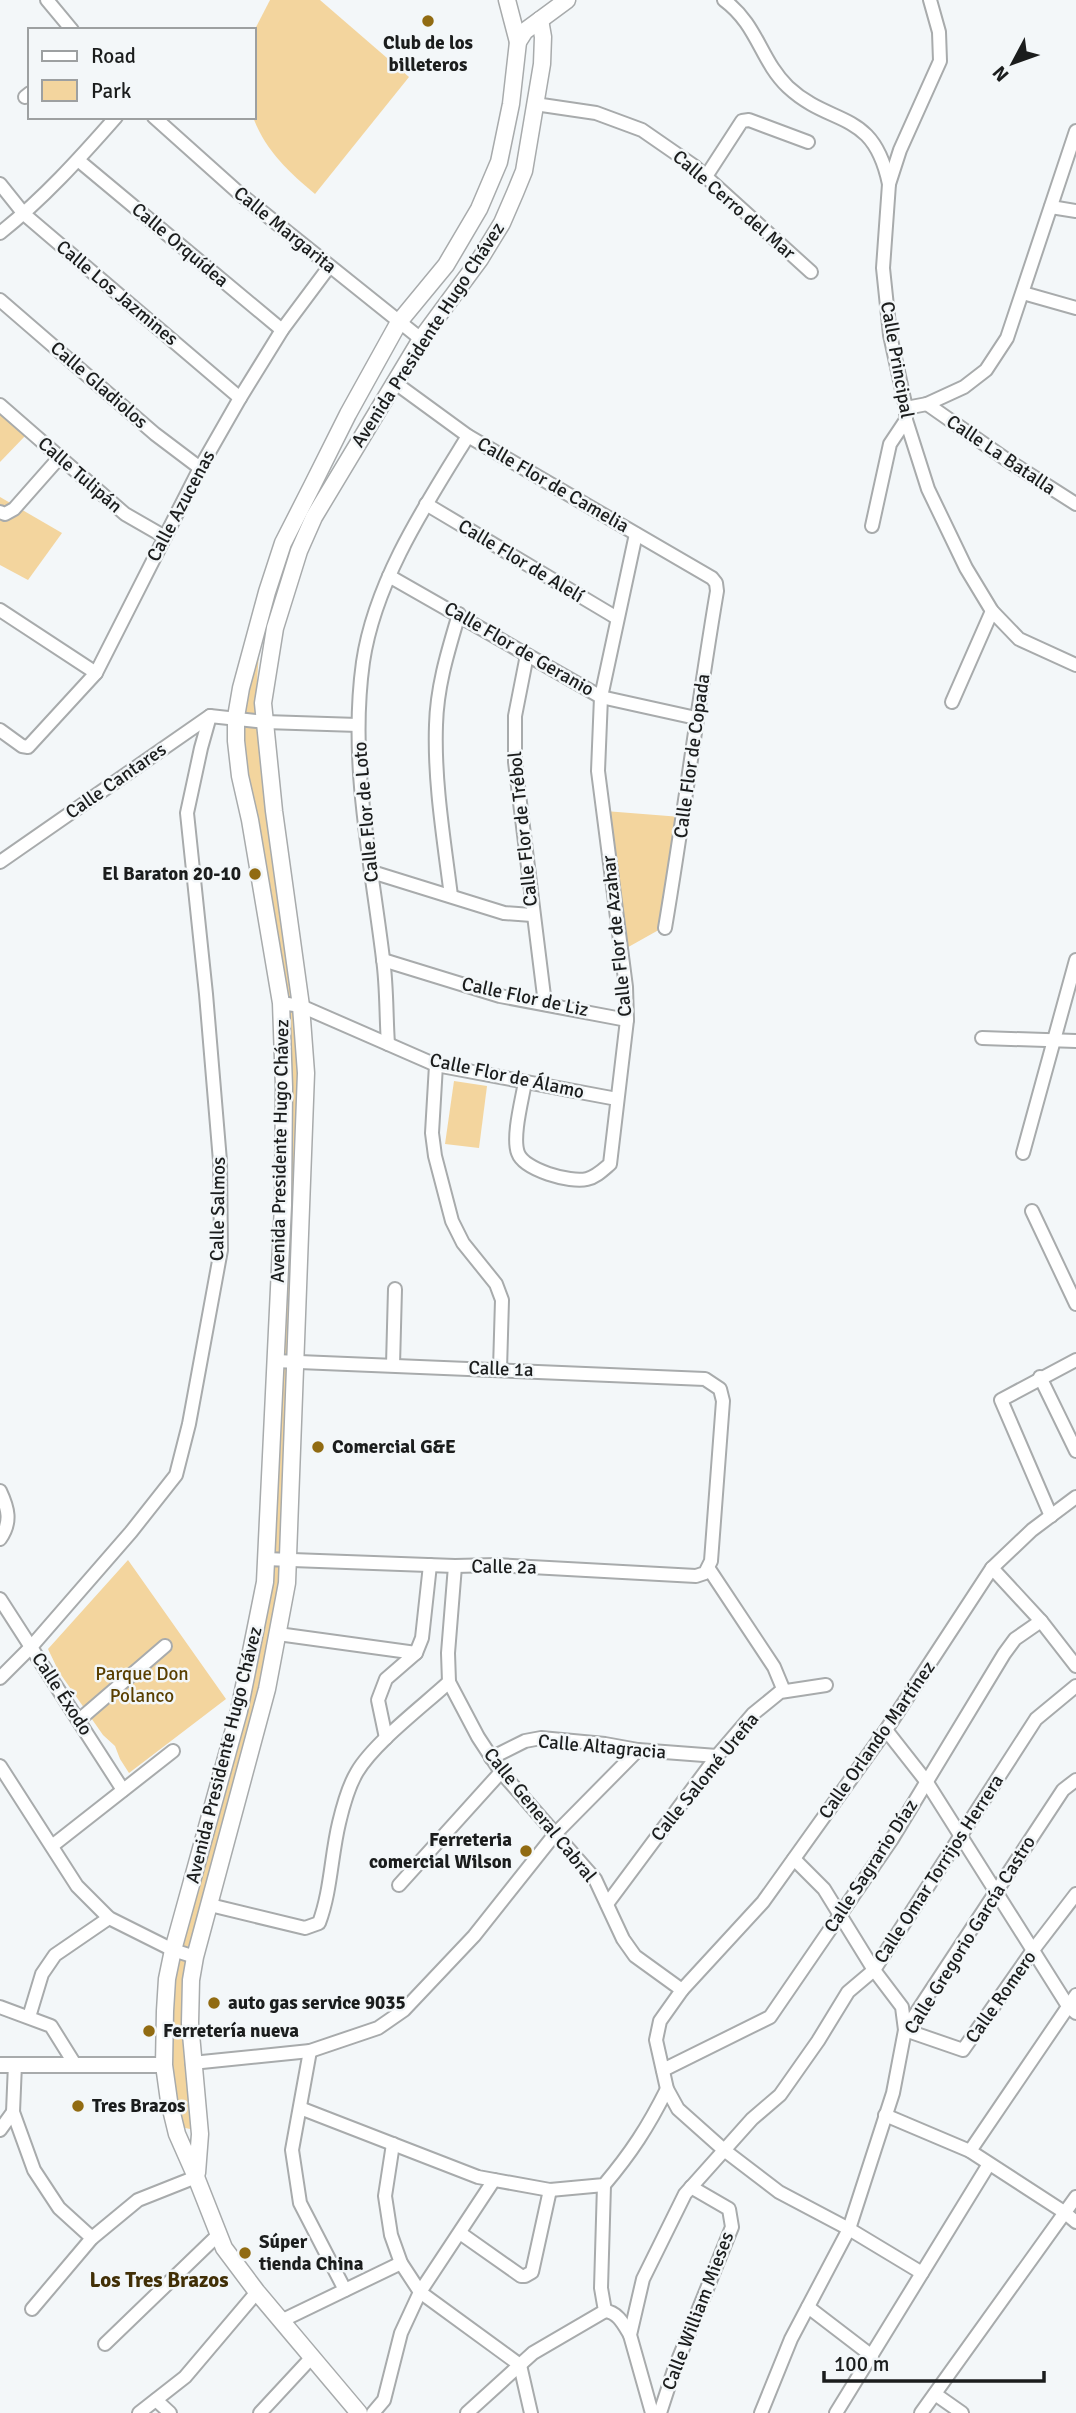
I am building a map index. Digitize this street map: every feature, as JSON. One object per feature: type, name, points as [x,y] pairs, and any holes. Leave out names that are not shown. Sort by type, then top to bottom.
[{"type":"main road","points":[[507,0],[518,42]]},
{"type":"main road","points":[[518,42],[525,31],[567,0]]},
{"type":"main road","name":"Avenida Presidente Hugo Chávez","points":[[196,2177],[200,2134],[192,2063],[191,1980],[267,1689],[287,1583],[306,1073],[301,1006],[274,811],[263,703],[275,628],[299,551],[314,517],[421,339],[480,259],[502,223],[524,171],[542,64],[543,37],[540,20]]},
{"type":"main road","name":"Avenida Presidente Hugo Chávez","points":[[359,2413],[281,2321],[224,2248],[177,2134],[164,2065],[165,2001],[173,1950],[239,1711],[265,1582],[283,1192],[284,1087],[281,1003],[240,776],[236,717],[241,688],[267,592],[284,543],[348,414],[399,322],[446,265],[479,209],[499,162],[511,104],[518,42]]},
{"type":"main road","points":[[177,2134],[188,2142],[200,2134]]},
{"type":"street","points":[[47,0],[70,28]]},
{"type":"street","points":[[724,0],[749,24],[769,62],[788,87],[813,104],[848,120],[868,135],[882,157],[889,184]]},
{"type":"street","name":"Calle Principal","points":[[930,0],[939,32],[940,61],[900,150],[889,184],[883,268],[890,335],[906,414],[929,489],[966,568],[992,611],[1019,639],[1076,665]]},
{"type":"street","name":"Calle Cerro del Mar","points":[[535,104],[596,113],[642,130],[694,166],[811,272]]},
{"type":"street","points":[[0,233],[24,214],[114,119]]},
{"type":"street","name":"Calle Margarita","points":[[156,119],[240,194],[421,339]]},
{"type":"street","points":[[705,178],[742,121],[749,120],[808,142]]},
{"type":"street","points":[[872,526],[890,444],[906,414],[964,387],[986,370],[1007,338],[1076,131]]},
{"type":"street","name":"Calle Orquídea","points":[[78,160],[282,330]]},
{"type":"street","name":"Calle Los Jazmines","points":[[0,184],[24,214],[240,398]]},
{"type":"street","points":[[1051,207],[1076,211]]},
{"type":"street","name":"Calle Azucenas","points":[[0,730],[22,746],[28,747],[96,673],[200,468],[240,398],[282,330],[329,267]]},
{"type":"street","points":[[1023,293],[1076,307]]},
{"type":"street","name":"Calle Gladiolos","points":[[0,300],[155,433],[200,468]]},
{"type":"street","name":"Calle Flor de Camelia","points":[[394,382],[468,436],[712,578],[716,583]]},
{"type":"street","name":"Calle La Batalla","points":[[927,404],[1076,504]]},
{"type":"street","name":"Calle Tulipán","points":[[0,405],[125,514],[164,537]]},
{"type":"street","name":"Calle Flor de Loto","points":[[388,1044],[383,960],[360,790],[358,725],[363,661],[389,576],[426,504],[468,436]]},
{"type":"street","points":[[0,512],[5,514],[14,509],[59,457]]},
{"type":"street","name":"Calle Flor de Alelí","points":[[426,504],[617,618]]},
{"type":"street","name":"Calle Flor de Azahar","points":[[524,1082],[516,1142],[518,1154],[523,1161],[552,1176],[586,1179],[600,1173],[610,1164],[627,1020],[626,987],[598,771],[601,696],[636,534]]},
{"type":"street","name":"Calle Flor de Geranio","points":[[389,576],[601,696],[696,718]]},
{"type":"street","name":"Calle Flor de Copada","points":[[665,928],[718,591],[716,583]]},
{"type":"street","points":[[0,610],[96,673]]},
{"type":"street","points":[[951,702],[992,611]]},
{"type":"street","points":[[451,896],[439,789],[436,726],[445,660],[460,614]]},
{"type":"street","name":"Calle Flor de Trébol","points":[[527,655],[515,716],[514,741],[532,915],[545,1004]]},
{"type":"street","points":[[210,716],[265,722],[358,725]]},
{"type":"street","name":"Calle Cantares","points":[[0,862],[210,716]]},
{"type":"street","name":"Calle Salmos","points":[[0,1678],[31,1647],[131,1532],[176,1475],[189,1424],[221,1250],[219,1147],[187,813],[210,716]]},
{"type":"street","points":[[372,872],[504,914],[532,915]]},
{"type":"street","name":"Calle Flor de Liz","points":[[383,960],[500,996],[627,1020]]},
{"type":"street","points":[[1023,1153],[1076,960]]},
{"type":"street","name":"Calle Flor de Álamo","points":[[281,1003],[301,1006],[436,1065],[617,1099]]},
{"type":"street","points":[[982,1038],[1076,1041]]},
{"type":"street","points":[[436,1065],[432,1133],[435,1156],[452,1221],[463,1243],[495,1284],[502,1300],[500,1369]]},
{"type":"street","points":[[1032,1211],[1076,1304]]},
{"type":"street","points":[[393,1365],[395,1289]]},
{"type":"street","points":[[1051,1516],[1001,1400],[1076,1360]]},
{"type":"street","name":"Calle 1a","points":[[275,1361],[705,1379],[720,1389],[723,1401],[710,1565]]},
{"type":"street","points":[[1040,1377],[1076,1451]]},
{"type":"street","points":[[0,1490],[9,1509],[4,1533],[0,1539]]},
{"type":"street","name":"Calle Orlando Martínez","points":[[682,1990],[763,1902],[886,1730],[992,1568],[1076,1497]]},
{"type":"street","name":"Calle 2a","points":[[265,1559],[496,1565],[696,1576],[705,1573],[710,1565]]},
{"type":"street","points":[[386,1738],[378,1700],[386,1679],[416,1653],[422,1639],[430,1565]]},
{"type":"street","points":[[710,1565],[774,1667],[784,1691]]},
{"type":"street","name":"Calle General Cabral","points":[[455,1566],[448,1653],[449,1682],[501,1772],[595,1879],[623,1938],[635,1956],[682,1990]]},
{"type":"street","points":[[992,1568],[1041,1621],[1076,1666]]},
{"type":"street","name":"Calle Éxodo","points":[[0,1599],[123,1790]]},
{"type":"street","name":"Calle Sagrario Díaz","points":[[663,2070],[770,2017],[892,1839],[1004,1654],[1015,1639],[1041,1621]]},
{"type":"street","points":[[278,1634],[416,1653]]},
{"type":"street","points":[[79,1720],[165,1646]]},
{"type":"street","points":[[210,1905],[305,1928],[319,1923],[324,1909],[338,1825],[357,1770],[386,1738],[449,1682]]},
{"type":"street","name":"Calle Salomé Ureña","points":[[607,1904],[717,1756],[753,1713],[780,1692],[826,1685]]},
{"type":"street","name":"Calle Omar Torrijos Herrera","points":[[630,2335],[643,2280],[685,2194],[752,2119],[780,2095],[848,1992],[874,1970],[1036,1719],[1076,1686]]},
{"type":"street","points":[[886,1730],[926,1781],[1033,1950],[1073,2005],[970,2151]]},
{"type":"street","name":"Calle Altagracia","points":[[491,1758],[525,1741],[541,1738],[717,1756]]},
{"type":"street","points":[[192,2063],[310,2051],[378,2028],[404,2010],[474,1936],[555,1834],[638,1750]]},
{"type":"street","points":[[52,1846],[173,1751]]},
{"type":"street","points":[[0,1766],[77,1886],[109,1918],[173,1950],[195,1957]]},
{"type":"street","points":[[399,1885],[501,1772]]},
{"type":"street","name":"Calle Gregorio García Castro","points":[[761,2413],[791,2339],[849,2229],[900,2063],[905,2030],[1063,1790],[1076,1780]]},
{"type":"street","points":[[794,1859],[824,1889],[874,1970],[902,2007],[905,2030]]},
{"type":"street","name":"Calle Romero","points":[[905,2030],[964,2050],[1033,1950],[1076,1894]]},
{"type":"street","points":[[29,2017],[42,1974],[55,1955],[109,1918]]},
{"type":"street","points":[[682,1990],[660,2021],[656,2033],[667,2089],[678,2109],[724,2150],[779,2192],[849,2229],[922,2273]]},
{"type":"street","points":[[0,2007],[51,2026],[76,2066]]},
{"type":"street","points":[[310,2051],[292,2150],[300,2203],[345,2290]]},
{"type":"street","points":[[92,2238],[60,2208],[34,2170],[13,2112],[7,2064],[164,2065]]},
{"type":"street","points":[[605,2311],[601,2288],[604,2185],[631,2153],[667,2089]]},
{"type":"street","points":[[300,2108],[478,2177],[550,2190],[604,2185]]},
{"type":"street","points":[[0,2130],[13,2112]]},
{"type":"street","points":[[885,2115],[970,2151],[1076,2222]]},
{"type":"street","points":[[393,2144],[385,2196],[391,2235],[401,2263],[420,2292],[520,2365],[531,2413]]},
{"type":"street","points":[[836,2413],[989,2164]]},
{"type":"street","points":[[32,2309],[92,2238],[138,2200],[196,2177]]},
{"type":"street","points":[[373,2413],[384,2400],[401,2333],[420,2292],[494,2180]]},
{"type":"street","name":"Calle William Mieses","points":[[660,2413],[674,2370],[732,2227],[729,2209],[691,2187]]},
{"type":"street","points":[[460,2233],[522,2276],[529,2275],[532,2272],[550,2190]]},
{"type":"street","points":[[921,2413],[1076,2197]]},
{"type":"street","points":[[105,2344],[218,2235]]},
{"type":"street","points":[[281,2321],[401,2263]]},
{"type":"street","points":[[139,2413],[185,2377],[257,2291]]},
{"type":"street","points":[[808,2307],[872,2356]]},
{"type":"street","points":[[467,2413],[533,2353],[605,2311],[611,2311],[621,2320],[630,2335],[652,2413]]},
{"type":"street","points":[[260,2413],[312,2357]]},
{"type":"street","points":[[934,2393],[962,2413]]},
{"type":"street","points":[[156,2400],[170,2413]]},
{"type":"green space","points":[[270,0],[320,0],[409,77],[315,194],[287,169],[271,150],[254,119],[256,119],[256,28]]},
{"type":"green space","points":[[0,410],[27,434],[0,462]]},
{"type":"green space","points":[[0,497],[62,533],[28,580],[0,565]]},
{"type":"green space","points":[[259,652],[255,710],[296,1003],[300,1202],[285,1580],[187,1976],[195,2120],[190,2129],[181,2127],[172,2069],[171,1972],[266,1581],[280,1009],[241,739],[243,700]]},
{"type":"green space","points":[[605,811],[681,817],[664,927],[623,950]]},
{"type":"green space","points":[[454,1081],[487,1086],[479,1148],[445,1144]]},
{"type":"green space","name":"Parque Don Polanco","points":[[128,1560],[226,1699],[129,1773],[115,1746],[103,1735],[59,1672],[48,1649]]},
{"type":"place","name":"Club de los billeteros","points":[[428,21]]},
{"type":"place","name":"El Baraton 20-10","points":[[255,874]]},
{"type":"place","name":"Comercial G&E","points":[[318,1447]]},
{"type":"place","name":"Ferreteria comercial Wilson","points":[[526,1851]]},
{"type":"place","name":"auto gas service 9035","points":[[214,2003]]},
{"type":"place","name":"Ferretería nueva","points":[[149,2031]]},
{"type":"place","name":"Tres Brazos","points":[[78,2106]]},
{"type":"place","name":"Súper tienda China","points":[[245,2253]]},
{"type":"district","name":"Los Tres Brazos","points":[[159,2280]]}]
